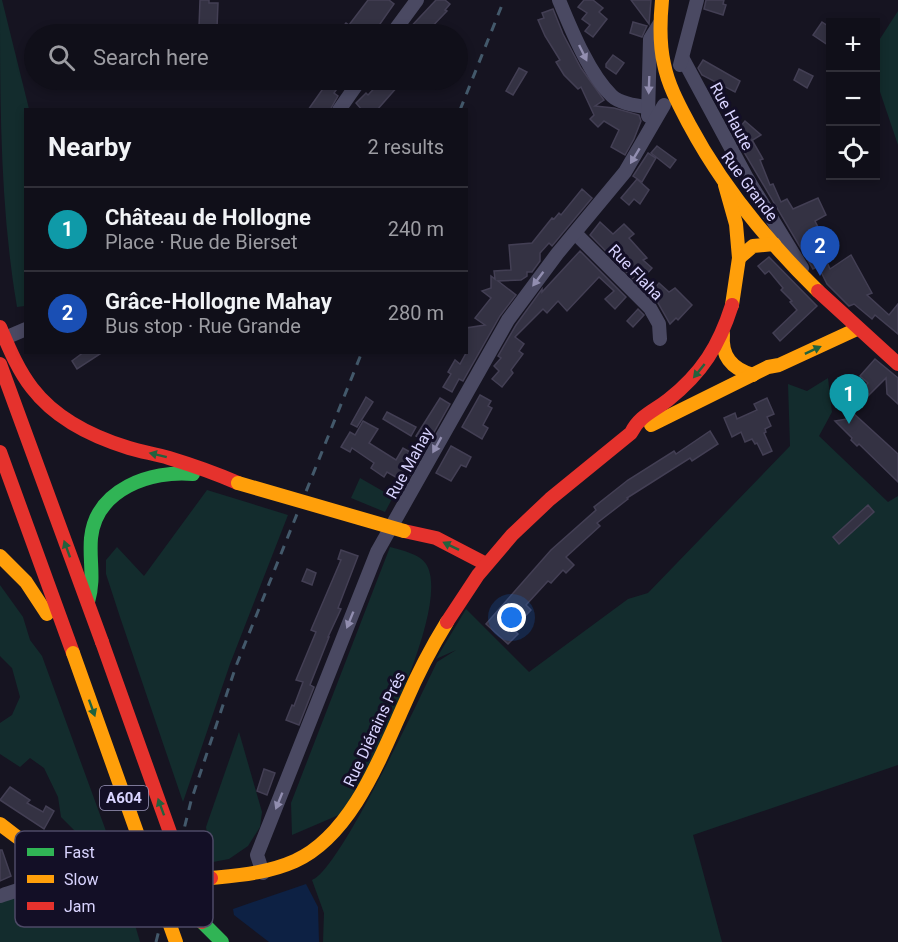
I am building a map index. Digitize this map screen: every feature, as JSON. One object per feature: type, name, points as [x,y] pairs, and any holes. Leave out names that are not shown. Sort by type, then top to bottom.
[{"type":"main road","name":"Rue Grande","points":[[662,0],[660,23],[663,59],[674,93],[725,185],[774,244],[808,280],[857,329],[898,364]]},
{"type":"main road","name":"Rue Diérains Prés","points":[[725,185],[736,224],[739,258],[722,349],[729,362],[753,375]]},
{"type":"main road","points":[[739,258],[753,246],[774,244]]},
{"type":"main road","name":"Rue Diérains Prés","points":[[631,433],[642,431],[686,406],[857,329]]},
{"type":"main road","points":[[6,331],[16,363],[37,394],[53,409],[101,437],[128,447],[171,458],[236,482],[411,534],[482,569]]},
{"type":"main road","name":"Rue Diérains Prés","points":[[213,878],[240,878],[286,865],[313,849],[338,829],[357,804],[382,756],[423,664],[448,620],[482,569],[511,533],[532,513],[631,433],[636,422],[667,401],[696,376],[723,334]]},
{"type":"main road","name":"A604","points":[[0,364],[170,831]]},
{"type":"main road","name":"A604","points":[[0,452],[136,831]]},
{"type":"main road","points":[[87,604],[94,580],[90,552],[92,532],[111,498],[141,477],[165,472],[184,472],[236,482]]},
{"type":"main road","points":[[0,556],[11,564],[32,588],[71,650]]},
{"type":"main road","name":"Rue Diérains Prés","points":[[0,824],[15,836]]},
{"type":"main road","name":"A604","points":[[171,927],[176,942]]},
{"type":"main road","name":"A604","points":[[204,927],[209,942]]},
{"type":"main road","points":[[207,927],[222,942]]},
{"type":"street","points":[[399,24],[417,0]]},
{"type":"street","points":[[560,0],[589,66],[613,97],[630,105],[648,107]]},
{"type":"street","name":"Rue Haute","points":[[697,0],[682,62],[808,280]]},
{"type":"street","points":[[650,127],[648,107],[650,39],[660,23]]},
{"type":"street","points":[[340,108],[353,90]]},
{"type":"street","name":"Rue Mahay","points":[[263,873],[257,855],[377,552],[508,320],[541,275],[625,172],[664,105]]},
{"type":"street","name":"Rue Flaha","points":[[576,234],[650,308],[659,324],[660,339]]},
{"type":"street","points":[[6,331],[24,329]]},
{"type":"street","points":[[0,896],[15,891]]},
{"type":"green space","points":[[0,0],[2,0],[29,108],[24,108],[24,306],[17,307],[7,232],[1,116]]},
{"type":"green space","points":[[898,11],[898,145],[880,92],[880,39]]},
{"type":"green space","points":[[828,378],[832,412],[819,436],[888,502],[898,496],[898,765],[693,835],[722,942],[323,942],[324,913],[312,880],[341,847],[359,816],[437,662],[456,650],[436,659],[466,609],[529,672],[628,599],[648,593],[790,446],[788,384],[807,391]]},
{"type":"green space","points":[[360,478],[393,497],[385,512],[351,498]]},
{"type":"green space","points":[[207,490],[288,515],[230,664],[183,802],[106,574],[106,560],[117,547],[144,576]]},
{"type":"green space","points":[[390,547],[415,555],[426,564],[431,585],[428,614],[418,649],[389,725],[348,811],[292,835],[291,803]]},
{"type":"green space","points":[[0,585],[23,617],[30,640],[42,656],[106,831],[75,831],[61,817],[58,797],[44,768],[30,758],[20,767],[0,754],[0,723],[12,715],[20,697],[12,668],[0,656]]},
{"type":"green space","points":[[239,732],[262,812],[260,827],[248,846],[229,859],[213,862],[213,831],[207,831],[206,827]]},
{"type":"green space","points":[[15,897],[15,927],[136,927],[140,942],[0,942],[0,901]]},
{"type":"water","points":[[306,884],[318,907],[319,942],[269,942],[234,915],[233,909]]},
{"type":"building","points":[[200,0],[218,3],[217,24],[199,24]]},
{"type":"building","points":[[368,0],[389,0],[394,4],[380,24],[350,24]]},
{"type":"building","points":[[436,0],[445,0],[450,4],[445,10],[447,11],[435,24],[413,24]]},
{"type":"building","points":[[584,0],[593,0],[603,8],[599,12],[607,19],[593,37],[585,31],[590,25],[582,19],[587,13],[578,7]]},
{"type":"building","points":[[631,0],[651,0],[649,24]]},
{"type":"building","points":[[706,0],[724,0],[723,4],[726,5],[723,15],[704,9]]},
{"type":"building","points":[[553,9],[581,68],[604,100],[595,106],[614,108],[639,115],[641,121],[625,155],[611,147],[619,130],[604,121],[598,127],[590,119],[594,115],[581,87],[578,89],[564,75],[556,62],[560,60],[538,20],[544,18],[542,13]]},
{"type":"building","points":[[633,22],[647,26],[642,37],[630,33]]},
{"type":"building","points":[[822,22],[826,25],[826,44],[813,35]]},
{"type":"building","points":[[613,55],[624,63],[616,74],[606,67]]},
{"type":"building","points":[[703,60],[740,81],[735,92],[702,75],[698,68]]},
{"type":"building","points":[[519,68],[527,72],[513,95],[506,91]]},
{"type":"building","points":[[799,69],[813,76],[807,88],[794,80]]},
{"type":"building","points":[[322,90],[336,90],[334,93],[338,96],[331,108],[309,108]]},
{"type":"building","points":[[373,90],[394,90],[379,108],[360,108],[356,103],[366,93],[368,95]]},
{"type":"building","points":[[745,121],[761,135],[748,143],[736,132]]},
{"type":"building","points":[[752,140],[763,159],[760,160],[770,185],[773,184],[781,202],[787,199],[793,209],[818,198],[826,215],[815,221],[819,229],[810,233],[820,257],[825,263],[827,262],[830,269],[851,255],[872,293],[867,295],[889,315],[898,304],[898,334],[875,315],[872,319],[854,304],[849,306],[827,284],[818,266],[813,269],[741,147]]},
{"type":"building","points":[[657,146],[676,160],[670,168],[651,153]]},
{"type":"building","points":[[648,153],[656,158],[642,182],[633,176]]},
{"type":"building","points":[[637,179],[649,190],[640,204],[634,199],[629,205],[621,198]]},
{"type":"building","points":[[582,189],[592,198],[552,246],[549,243],[540,253],[540,261],[532,272],[527,272],[527,276],[521,280],[498,281],[516,295],[500,316],[463,381],[459,379],[452,392],[443,387],[451,374],[448,372],[455,360],[460,364],[465,354],[468,354],[468,328],[485,325],[475,318],[491,298],[482,291],[491,288],[491,276],[495,279],[494,271],[511,270],[509,245],[532,243],[552,218],[554,219],[559,213],[561,215]]},
{"type":"building","points":[[600,222],[613,234],[624,224],[634,234],[629,238],[647,258],[643,260],[652,268],[638,284],[590,235]]},
{"type":"building","points":[[580,251],[626,297],[615,309],[605,299],[614,291],[599,277],[567,311],[558,301],[547,313],[543,309],[515,337],[524,344],[519,351],[523,354],[502,387],[492,379],[499,371],[494,366],[501,358],[498,356],[516,325],[542,289],[542,292]]},
{"type":"building","points":[[769,257],[817,306],[780,341],[773,333],[797,310],[769,271],[765,274],[758,266]]},
{"type":"building","points":[[659,283],[669,292],[675,288],[692,305],[678,320],[676,318],[670,324],[658,303],[649,295]]},
{"type":"building","points":[[638,309],[644,315],[633,327],[627,321]]},
{"type":"building","points":[[81,354],[100,354],[77,369],[72,361]]},
{"type":"building","points":[[875,359],[898,378],[898,404],[887,394],[886,378],[852,412],[898,454],[898,482],[859,444],[857,446],[835,421],[847,419],[838,401],[844,405],[868,383],[860,376]]},
{"type":"building","points":[[480,395],[491,401],[488,406],[492,408],[483,425],[488,428],[482,439],[462,427]]},
{"type":"building","points":[[366,397],[373,402],[357,427],[351,424]]},
{"type":"building","points":[[440,398],[450,404],[428,443],[416,436]]},
{"type":"building","points":[[767,398],[774,414],[767,417],[771,426],[765,429],[764,433],[772,451],[763,455],[757,443],[755,444],[752,439],[745,442],[741,432],[732,437],[724,418],[735,413],[737,419],[757,410],[754,404]]},
{"type":"building","points":[[387,412],[416,427],[411,436],[383,419]]},
{"type":"building","points":[[363,421],[378,429],[369,443],[396,460],[403,448],[419,457],[406,483],[387,472],[384,477],[371,468],[374,463],[352,448],[350,452],[341,447],[350,432],[355,435]]},
{"type":"building","points":[[710,431],[718,444],[692,461],[690,458],[627,498],[597,523],[600,526],[566,557],[574,565],[566,573],[563,570],[551,583],[548,581],[526,605],[531,610],[513,629],[518,634],[508,644],[486,624],[551,550],[596,510],[594,507],[628,480],[674,451],[676,454]]},
{"type":"building","points":[[451,446],[471,457],[466,467],[461,465],[451,481],[436,473]]},
{"type":"building","points":[[868,505],[874,512],[839,544],[833,537]]},
{"type":"building","points":[[341,550],[358,556],[338,608],[341,609],[310,685],[314,687],[299,725],[286,720],[303,682],[296,680],[316,632],[311,630],[341,560],[338,559]]},
{"type":"building","points":[[307,569],[316,573],[312,585],[302,581]]},
{"type":"building","points":[[264,769],[275,773],[267,795],[257,791]]},
{"type":"building","points":[[10,787],[30,800],[27,803],[43,812],[46,806],[54,811],[44,829],[0,800]]},
{"type":"building","points":[[0,850],[2,850],[11,876],[0,881]]},
{"type":"railway","points":[[468,90],[504,0]]},
{"type":"railway","points":[[461,108],[468,90]]},
{"type":"railway","points":[[184,831],[191,801],[236,666],[361,354]]},
{"type":"railway","points":[[156,942],[160,927]]},
{"type":"traffic: fast","points":[[88,602],[91,585],[91,538],[95,521],[103,507],[114,495],[144,480],[160,475],[193,474]]},
{"type":"traffic: fast","points":[[207,927],[222,942]]},
{"type":"traffic: slow","points":[[662,0],[660,32],[664,64],[671,87],[689,124],[716,169],[747,212],[781,253],[818,291]]},
{"type":"traffic: slow","points":[[725,185],[736,224],[739,258],[732,305]]},
{"type":"traffic: slow","points":[[739,258],[753,246],[774,244]]},
{"type":"traffic: slow","points":[[651,425],[768,367],[779,365],[857,329]]},
{"type":"traffic: slow","points":[[723,334],[724,349],[729,360],[739,369],[753,375]]},
{"type":"traffic: slow","points":[[238,483],[404,531]]},
{"type":"traffic: slow","points":[[0,556],[26,582],[47,614]]},
{"type":"traffic: slow","points":[[213,878],[254,873],[285,865],[315,849],[333,833],[349,814],[375,769],[419,672],[447,622]]},
{"type":"traffic: slow","points":[[73,653],[136,831]]},
{"type":"traffic: slow","points":[[0,824],[15,836]]},
{"type":"traffic: slow","points":[[171,927],[176,942]]},
{"type":"traffic: jam","points":[[818,291],[898,364]]},
{"type":"traffic: jam","points":[[447,622],[478,575],[512,535],[550,499],[631,433],[643,418],[691,380],[715,346],[732,305]]},
{"type":"traffic: jam","points":[[0,327],[27,381],[41,399],[63,417],[115,443],[186,463],[238,483]]},
{"type":"traffic: jam","points":[[0,364],[102,642]]},
{"type":"traffic: jam","points":[[0,452],[73,653]]},
{"type":"traffic: jam","points":[[404,531],[436,538],[486,564]]},
{"type":"traffic: jam","points":[[102,642],[170,831]]},
{"type":"place","name":"Grâce-Hollogne Mahay","points":[[820,276]]},
{"type":"place","name":"Château de Hollogne","points":[[849,424]]}]
